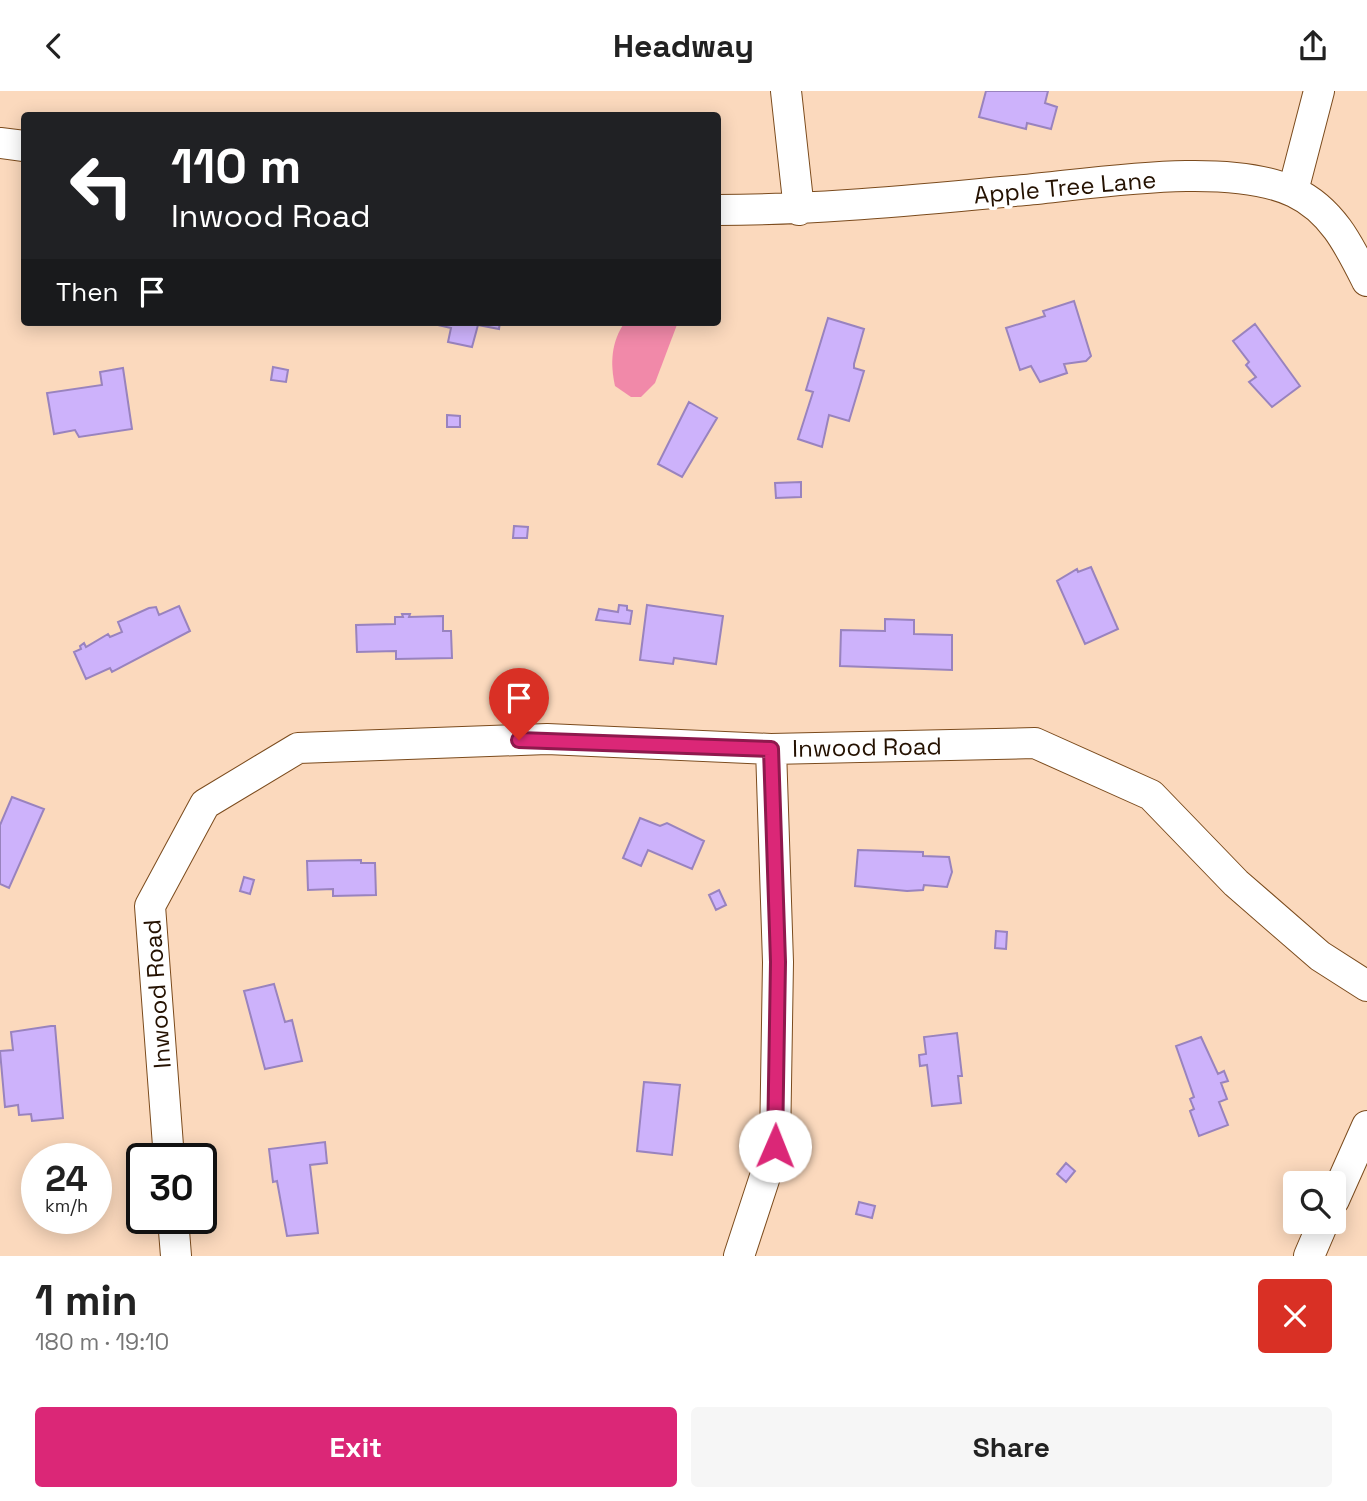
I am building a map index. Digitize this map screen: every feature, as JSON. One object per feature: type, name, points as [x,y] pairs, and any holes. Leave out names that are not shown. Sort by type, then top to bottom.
[{"type":"street","points":[[786,91],[799,210]]},
{"type":"street","points":[[1293,191],[1319,91]]},
{"type":"street","points":[[0,143],[21,146]]},
{"type":"street","name":"Apple Tree Lane","points":[[721,210],[799,210],[1161,178],[1241,178],[1293,191],[1313,204],[1343,232],[1367,281]]},
{"type":"street","name":"Inwood Road","points":[[168,1143],[150,906],[205,804],[298,748],[547,740],[771,749],[1035,743],[1151,795],[1237,883],[1320,956],[1367,986]]},
{"type":"street","points":[[739,1256],[775,1146],[778,962],[771,749]]},
{"type":"street","points":[[1346,1173],[1367,1126]]},
{"type":"street","points":[[174,1234],[176,1256]]},
{"type":"street","points":[[1308,1256],[1318,1234]]},
{"type":"shaded area","points":[[622,326],[676,326],[655,383],[641,397],[631,397],[615,386],[613,353]]},
{"type":"building","points":[[986,91],[1048,91],[1045,103],[1057,107],[1051,129],[1027,123],[1026,129],[979,117]]},
{"type":"building","points":[[1074,301],[1091,356],[1086,361],[1064,364],[1067,373],[1040,382],[1031,366],[1020,370],[1006,328],[1045,316],[1043,311]]},
{"type":"building","points":[[828,318],[864,329],[854,368],[864,371],[849,421],[829,415],[822,447],[798,439],[813,392],[806,390]]},
{"type":"building","points":[[1255,324],[1300,386],[1272,407],[1249,382],[1256,377],[1246,365],[1249,362],[1233,341]]},
{"type":"building","points":[[442,326],[478,326],[472,347],[448,342],[451,328]]},
{"type":"building","points":[[273,367],[288,370],[286,382],[271,380]]},
{"type":"building","points":[[123,368],[132,429],[79,437],[75,430],[54,434],[47,393],[102,385],[100,372]]},
{"type":"building","points":[[689,402],[717,418],[682,477],[658,464]]},
{"type":"building","points":[[447,415],[460,416],[460,427],[447,427]]},
{"type":"building","points":[[801,482],[801,497],[776,498],[775,483]]},
{"type":"building","points":[[514,526],[528,527],[527,538],[513,538]]},
{"type":"building","points":[[1091,567],[1118,629],[1085,644],[1057,581],[1077,569],[1078,572]]},
{"type":"building","points":[[619,605],[627,606],[627,610],[632,611],[630,624],[596,620],[599,609],[618,612]]},
{"type":"building","points":[[647,605],[723,616],[716,664],[674,658],[673,664],[640,660]]},
{"type":"building","points":[[179,606],[190,631],[112,672],[110,668],[86,679],[74,652],[81,649],[80,646],[84,643],[86,647],[108,634],[110,637],[122,632],[118,622],[149,608],[156,607],[159,615]]},
{"type":"building","points":[[402,614],[410,614],[409,617],[443,616],[443,631],[451,631],[452,658],[396,659],[396,651],[357,652],[356,625],[395,624],[395,617],[403,617]]},
{"type":"building","points":[[885,619],[914,620],[914,634],[952,635],[952,670],[840,666],[841,630],[885,631]]},
{"type":"building","points":[[12,797],[44,809],[9,888],[0,884],[0,825]]},
{"type":"building","points":[[640,818],[660,826],[667,823],[704,841],[692,869],[648,850],[641,866],[623,858]]},
{"type":"building","points":[[858,850],[923,852],[923,856],[949,857],[952,872],[947,887],[924,885],[923,890],[907,891],[855,886]]},
{"type":"building","points":[[361,860],[361,863],[375,863],[376,895],[333,896],[333,889],[308,890],[307,861]]},
{"type":"building","points":[[244,877],[254,880],[250,894],[240,891]]},
{"type":"building","points":[[719,890],[726,905],[716,910],[709,895]]},
{"type":"building","points":[[996,931],[1007,932],[1006,949],[995,948]]},
{"type":"building","points":[[274,984],[285,1022],[292,1020],[302,1061],[265,1069],[244,991]]},
{"type":"building","points":[[55,1026],[63,1118],[32,1121],[31,1114],[19,1115],[18,1105],[5,1107],[0,1051],[13,1050],[11,1032]]},
{"type":"building","points":[[957,1033],[962,1076],[958,1076],[961,1103],[932,1106],[927,1065],[920,1066],[919,1055],[926,1054],[924,1037]]},
{"type":"building","points":[[1201,1037],[1218,1074],[1224,1071],[1228,1081],[1221,1083],[1227,1099],[1219,1102],[1228,1125],[1199,1136],[1190,1111],[1194,1109],[1190,1099],[1194,1097],[1176,1046]]},
{"type":"building","points":[[644,1082],[680,1085],[672,1155],[637,1151]]},
{"type":"building","points":[[325,1142],[327,1163],[310,1165],[318,1233],[287,1236],[277,1181],[273,1182],[269,1149]]},
{"type":"building","points":[[1066,1163],[1075,1171],[1066,1182],[1057,1174]]},
{"type":"building","points":[[859,1202],[875,1206],[872,1218],[856,1214]]},
{"type":"route","points":[[519,740],[771,749],[778,962],[775,1146]]}]
